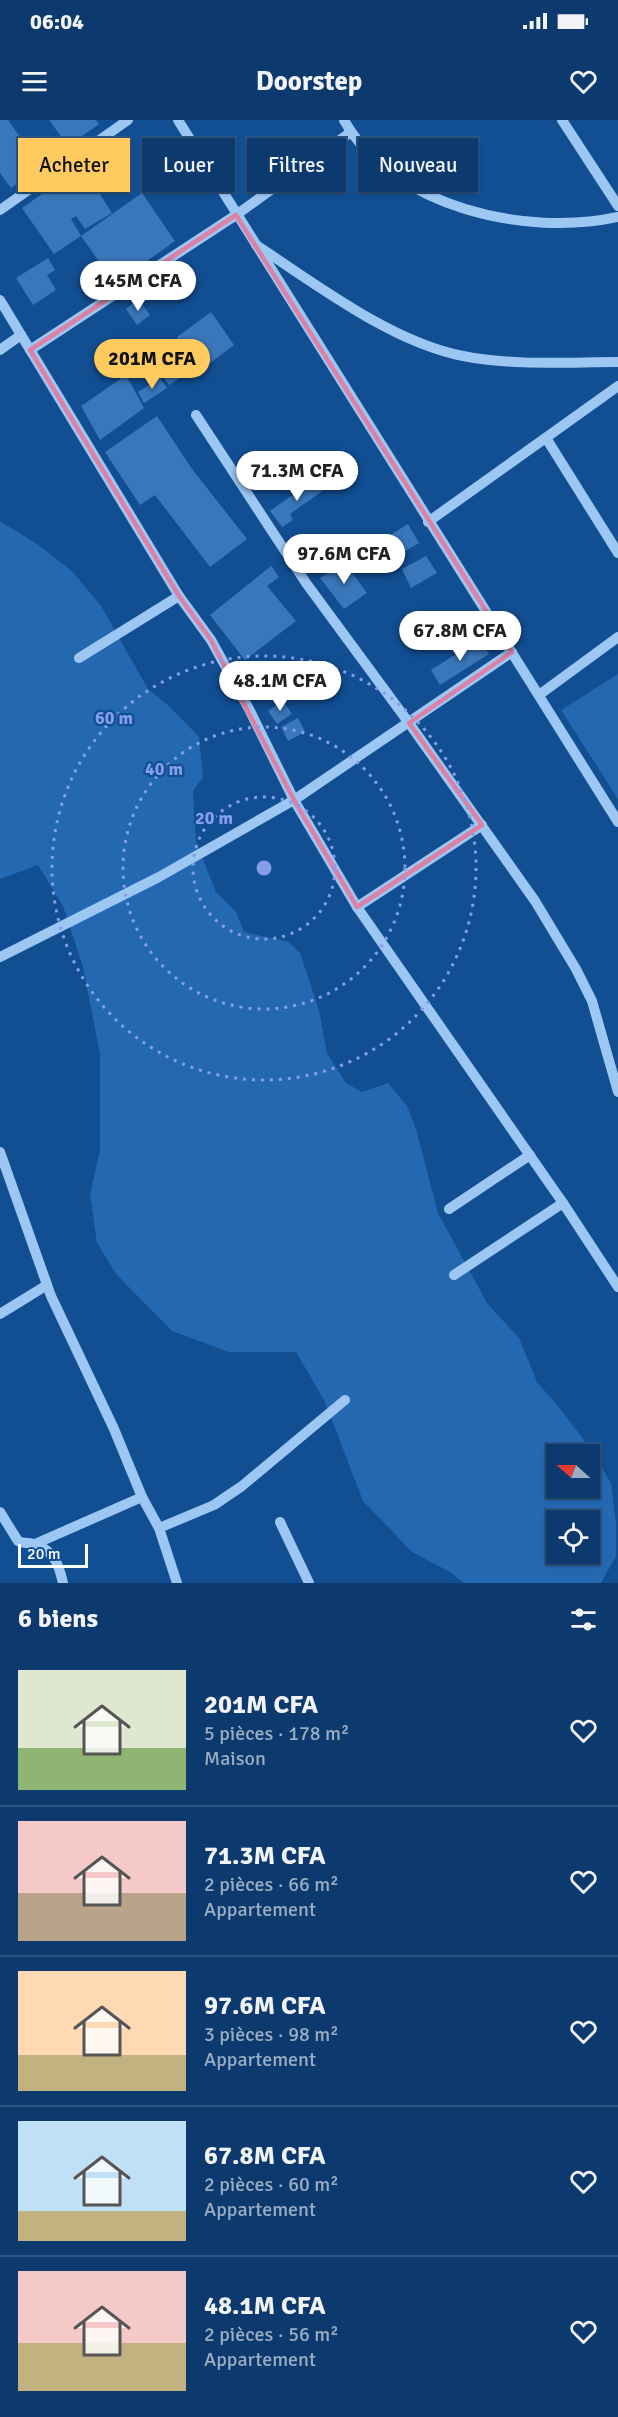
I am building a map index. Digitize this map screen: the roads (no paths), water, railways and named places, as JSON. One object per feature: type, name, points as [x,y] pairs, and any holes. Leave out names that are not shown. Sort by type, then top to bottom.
[{"type":"street","points":[[0,210],[128,120]]},
{"type":"street","points":[[178,120],[618,822]]},
{"type":"street","points":[[344,120],[351,132],[385,168],[430,196],[471,212],[524,222],[591,223],[618,218]]},
{"type":"street","points":[[562,120],[618,206]]},
{"type":"street","points":[[30,350],[236,215],[351,132]]},
{"type":"street","points":[[253,243],[401,336],[463,356],[534,363],[618,362]]},
{"type":"street","points":[[0,300],[179,596],[211,640],[249,709],[294,800],[357,907],[563,1203],[618,1287]]},
{"type":"street","points":[[0,350],[21,335]]},
{"type":"street","points":[[428,522],[618,386]]},
{"type":"street","points":[[196,416],[306,583],[410,723],[536,901],[592,1001],[618,1092]]},
{"type":"street","points":[[546,438],[618,553]]},
{"type":"street","points":[[79,658],[179,596]]},
{"type":"street","points":[[539,695],[618,637]]},
{"type":"street","points":[[0,957],[159,877],[294,800],[512,652]]},
{"type":"street","points":[[357,907],[482,825]]},
{"type":"street","points":[[0,1152],[4,1181],[47,1285],[114,1429],[142,1497],[159,1528],[177,1583]]},
{"type":"street","points":[[449,1209],[530,1155]]},
{"type":"street","points":[[454,1275],[563,1203]]},
{"type":"street","points":[[0,1314],[47,1285]]},
{"type":"street","points":[[159,1528],[214,1505],[242,1486],[345,1400]]},
{"type":"street","points":[[0,1512],[18,1541],[35,1544],[142,1497]]},
{"type":"street","points":[[280,1522],[309,1583]]},
{"type":"street","points":[[35,1544],[50,1553],[58,1563],[63,1583]]}]
